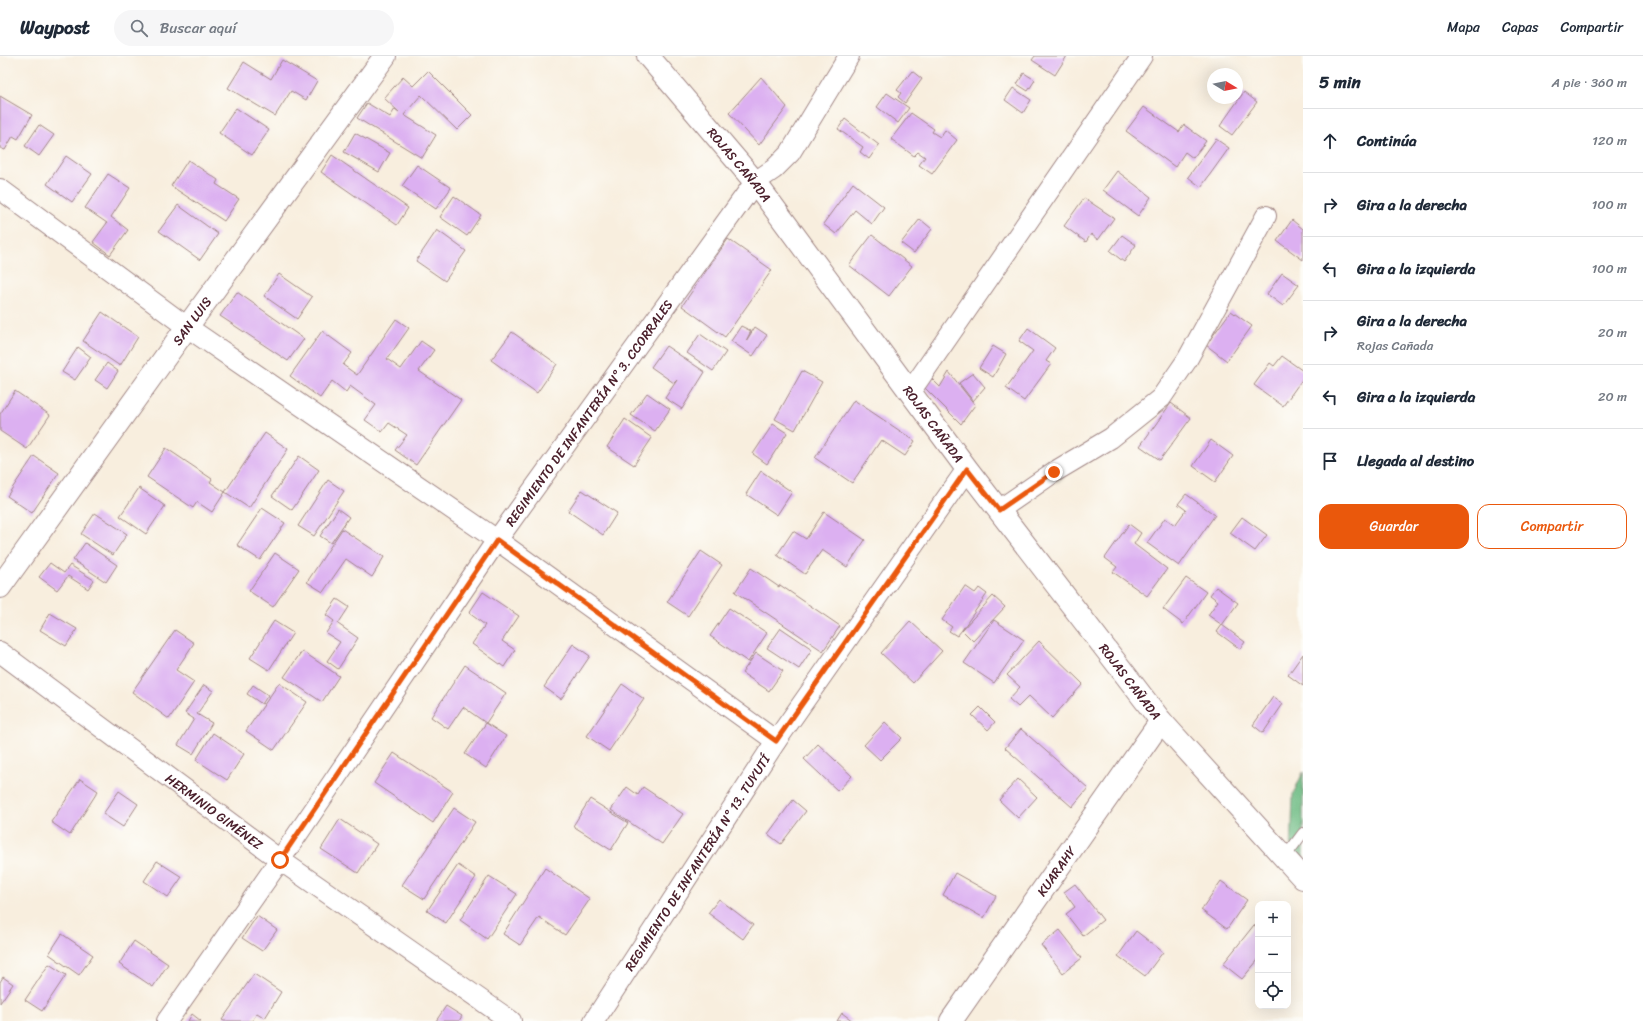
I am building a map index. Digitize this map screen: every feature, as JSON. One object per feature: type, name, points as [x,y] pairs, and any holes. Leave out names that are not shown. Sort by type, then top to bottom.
[{"type":"main road","name":"SAN LUIS","points":[[0,588],[188,326],[385,56]]},
{"type":"main road","name":"ROJAS CAÑADA","points":[[648,56],[755,182],[967,469],[1161,721],[1303,878]]},
{"type":"main road","name":"KUARAHY","points":[[951,1021],[1161,721]]},
{"type":"street","name":"REGIMIENTO DE INFANTERÍA N° 3. CCORRALES","points":[[167,1021],[280,860],[497,540],[755,182],[774,169],[790,153],[850,56]]},
{"type":"street","points":[[910,392],[1142,56]]},
{"type":"street","points":[[0,189],[188,326],[497,540],[776,741]]},
{"type":"street","points":[[999,510],[1054,472],[1111,438],[1161,398],[1187,360],[1266,216]]},
{"type":"street","name":"REGIMIENTO DE INFANTERÍA N° 13. TUYUTÍ","points":[[594,1021],[776,741],[967,469]]},
{"type":"street","name":"HERMINIO GIMÉNEZ","points":[[0,652],[280,860],[511,1021]]},
{"type":"lane","points":[[1285,858],[1303,832]]},
{"type":"green space","points":[[1303,772],[1303,884],[1291,853],[1293,794]]},
{"type":"building","points":[[1035,56],[1067,56],[1055,75],[1032,60]]},
{"type":"building","points":[[282,60],[317,81],[306,100],[291,91],[275,116],[228,88],[244,62],[271,79]]},
{"type":"building","points":[[428,71],[472,115],[457,130],[421,95],[404,115],[436,135],[422,158],[357,118],[367,103],[390,117],[395,109],[399,112],[384,98],[403,77],[413,86]]},
{"type":"building","points":[[912,71],[922,79],[905,103],[898,97],[901,93],[897,90]]},
{"type":"building","points":[[1024,73],[1035,80],[1028,91],[1017,84]]},
{"type":"building","points":[[761,77],[787,107],[759,145],[729,113]]},
{"type":"building","points":[[1013,88],[1031,100],[1023,113],[1005,100]]},
{"type":"building","points":[[1244,92],[1257,102],[1232,135],[1220,126],[1236,104],[1243,104]]},
{"type":"building","points":[[887,93],[909,108],[898,123],[877,107]]},
{"type":"building","points":[[0,96],[32,115],[18,139],[13,136],[5,150],[0,148]]},
{"type":"building","points":[[1144,107],[1179,132],[1184,125],[1206,141],[1193,158],[1185,152],[1175,167],[1126,131]]},
{"type":"building","points":[[236,108],[269,130],[252,155],[219,133]]},
{"type":"building","points":[[911,113],[934,129],[932,132],[940,137],[945,130],[957,140],[932,174],[919,165],[925,157],[918,152],[914,156],[891,139]]},
{"type":"building","points":[[845,119],[879,145],[869,159],[860,152],[863,147],[838,129]]},
{"type":"building","points":[[39,125],[54,135],[39,156],[25,146]]},
{"type":"building","points":[[355,133],[390,153],[379,172],[344,152]]},
{"type":"building","points":[[1216,139],[1229,148],[1201,187],[1188,177]]},
{"type":"building","points":[[332,155],[408,208],[397,225],[321,172]]},
{"type":"building","points":[[66,156],[92,174],[72,202],[47,184]]},
{"type":"building","points":[[188,160],[218,180],[216,184],[239,199],[224,221],[171,186]]},
{"type":"building","points":[[417,165],[451,188],[436,209],[402,186]]},
{"type":"building","points":[[1117,171],[1151,197],[1138,216],[1103,190]]},
{"type":"building","points":[[108,174],[130,188],[111,217],[128,230],[110,255],[93,242],[107,223],[85,208]]},
{"type":"building","points":[[853,183],[884,207],[872,224],[855,210],[836,234],[823,224]]},
{"type":"building","points":[[454,196],[481,215],[467,236],[440,217]]},
{"type":"building","points":[[1084,198],[1114,218],[1098,240],[1091,234],[1086,242],[1064,226]]},
{"type":"building","points":[[178,205],[218,234],[200,260],[159,231]]},
{"type":"building","points":[[920,219],[932,229],[914,253],[901,243]]},
{"type":"building","points":[[1292,220],[1303,229],[1303,260],[1277,241]]},
{"type":"building","points":[[437,230],[466,251],[445,281],[416,261]]},
{"type":"building","points":[[872,235],[912,266],[889,296],[849,265]]},
{"type":"building","points":[[1122,235],[1136,245],[1124,262],[1110,251]]},
{"type":"building","points":[[728,239],[772,270],[725,337],[682,306]]},
{"type":"building","points":[[1282,273],[1299,285],[1283,306],[1267,294]]},
{"type":"building","points":[[279,274],[312,297],[297,319],[264,296]]},
{"type":"building","points":[[237,292],[304,339],[288,361],[220,316]]},
{"type":"building","points":[[1231,311],[1252,326],[1227,361],[1206,345]]},
{"type":"building","points":[[102,312],[138,337],[120,366],[83,341]]},
{"type":"building","points":[[396,319],[409,328],[387,359],[401,369],[421,341],[434,350],[419,371],[461,400],[416,465],[395,450],[407,435],[389,423],[382,432],[365,420],[376,405],[350,386],[346,392],[332,381],[320,398],[290,376],[322,331],[352,353],[343,365],[357,375]]},
{"type":"building","points":[[741,326],[751,331],[746,341],[755,327],[767,335],[753,356],[731,341]]},
{"type":"building","points":[[1028,328],[1055,348],[1046,361],[1051,364],[1024,401],[1006,388],[1033,351],[1019,341]]},
{"type":"building","points":[[512,332],[557,364],[537,393],[491,360]]},
{"type":"building","points":[[700,334],[726,352],[713,371],[687,353]]},
{"type":"building","points":[[666,346],[705,372],[682,409],[665,398],[677,380],[674,383],[651,367]]},
{"type":"building","points":[[993,346],[1006,354],[993,377],[979,368]]},
{"type":"building","points":[[78,347],[91,357],[75,380],[62,372]]},
{"type":"building","points":[[1282,356],[1303,371],[1303,378],[1283,406],[1254,385],[1270,363],[1274,366]]},
{"type":"building","points":[[107,363],[118,371],[107,388],[95,380]]},
{"type":"building","points":[[802,371],[822,382],[795,430],[775,419]]},
{"type":"building","points":[[949,372],[975,405],[961,424],[924,387],[931,378],[940,387]]},
{"type":"building","points":[[973,373],[985,387],[973,401],[959,383]]},
{"type":"building","points":[[15,391],[50,415],[27,449],[0,431],[0,414]]},
{"type":"building","points":[[647,393],[670,409],[655,431],[631,415]]},
{"type":"building","points":[[854,400],[915,441],[905,456],[881,440],[852,483],[815,458]]},
{"type":"building","points":[[1171,403],[1191,418],[1160,460],[1140,446]]},
{"type":"building","points":[[625,419],[652,438],[634,465],[607,447]]},
{"type":"building","points":[[773,424],[787,433],[767,464],[753,454]]},
{"type":"building","points":[[265,433],[288,449],[249,508],[225,492]]},
{"type":"building","points":[[1211,440],[1233,456],[1215,482],[1193,466]]},
{"type":"building","points":[[166,448],[212,479],[210,482],[225,492],[212,512],[197,502],[193,508],[147,477]]},
{"type":"building","points":[[34,456],[59,473],[32,513],[7,496]]},
{"type":"building","points":[[299,456],[319,470],[292,510],[272,496]]},
{"type":"building","points":[[761,471],[792,492],[777,515],[746,494]]},
{"type":"building","points":[[328,480],[344,491],[314,536],[298,526]]},
{"type":"building","points":[[139,488],[165,506],[146,534],[120,516]]},
{"type":"building","points":[[582,490],[617,513],[603,535],[568,511]]},
{"type":"building","points":[[1186,494],[1215,515],[1179,566],[1147,543],[1165,518],[1175,525],[1186,510],[1178,504]]},
{"type":"building","points":[[262,508],[285,523],[260,560],[237,545]]},
{"type":"building","points":[[338,509],[349,517],[331,543],[320,536]]},
{"type":"building","points":[[824,512],[865,540],[847,567],[822,550],[805,574],[777,555],[793,531],[806,539]]},
{"type":"building","points":[[95,513],[127,534],[113,555],[81,534]]},
{"type":"building","points":[[1242,517],[1267,535],[1255,551],[1230,533]]},
{"type":"building","points":[[1129,524],[1141,533],[1134,544],[1167,569],[1147,596],[1113,572],[1117,567],[1105,558]]},
{"type":"building","points":[[342,529],[384,557],[372,577],[346,559],[323,592],[307,582]]},
{"type":"building","points":[[85,543],[117,565],[106,582],[73,560]]},
{"type":"building","points":[[701,551],[722,565],[688,616],[667,602]]},
{"type":"building","points":[[275,553],[299,569],[273,607],[249,591]]},
{"type":"building","points":[[50,563],[64,573],[70,565],[94,580],[88,589],[68,576],[57,590],[39,577]]},
{"type":"building","points":[[751,568],[779,587],[780,585],[840,626],[823,651],[735,592]]},
{"type":"building","points":[[1186,578],[1206,592],[1183,624],[1163,609]]},
{"type":"building","points":[[965,586],[975,593],[979,588],[987,594],[957,636],[949,631],[952,627],[942,620]]},
{"type":"building","points":[[1216,587],[1238,603],[1222,625],[1208,615],[1218,601],[1210,595]]},
{"type":"building","points":[[483,592],[519,616],[502,641],[515,650],[504,667],[472,644],[485,625],[469,613]]},
{"type":"building","points":[[993,596],[1005,607],[973,641],[962,630]]},
{"type":"building","points":[[337,599],[349,607],[338,624],[358,638],[338,669],[327,661],[340,642],[326,633],[334,621],[326,615]]},
{"type":"building","points":[[729,608],[767,633],[748,662],[710,636]]},
{"type":"building","points":[[50,613],[77,629],[66,646],[40,630]]},
{"type":"building","points":[[994,620],[1024,640],[994,683],[964,663]]},
{"type":"building","points":[[274,621],[293,633],[269,670],[250,658]]},
{"type":"building","points":[[910,621],[942,651],[913,683],[881,653]]},
{"type":"building","points":[[1222,625],[1245,642],[1240,649],[1217,632]]},
{"type":"building","points":[[781,628],[812,649],[799,669],[767,648]]},
{"type":"building","points":[[175,630],[194,643],[176,670],[194,682],[169,719],[132,692]]},
{"type":"building","points":[[1039,641],[1083,684],[1052,718],[1029,696],[1018,707],[1009,699],[1020,687],[1007,675]]},
{"type":"building","points":[[573,644],[590,656],[561,699],[544,687]]},
{"type":"building","points":[[302,651],[339,676],[322,702],[284,677]]},
{"type":"building","points":[[756,653],[783,671],[769,691],[742,673]]},
{"type":"building","points":[[1303,654],[1303,686],[1288,675]]},
{"type":"building","points":[[465,665],[506,693],[486,723],[463,707],[448,729],[431,717]]},
{"type":"building","points":[[279,683],[307,702],[274,750],[246,731]]},
{"type":"building","points":[[622,684],[644,699],[609,751],[587,736]]},
{"type":"building","points":[[204,685],[213,691],[197,714],[212,723],[193,754],[178,745],[194,719],[185,713]]},
{"type":"building","points":[[253,685],[268,695],[262,704],[247,694]]},
{"type":"building","points":[[1273,697],[1283,704],[1263,733],[1253,725]]},
{"type":"building","points":[[980,707],[995,722],[988,730],[972,715]]},
{"type":"building","points":[[885,722],[902,738],[880,760],[864,745]]},
{"type":"building","points":[[486,723],[506,736],[486,768],[465,754]]},
{"type":"building","points":[[1021,729],[1088,788],[1072,807],[1005,748]]},
{"type":"building","points":[[213,733],[244,754],[227,780],[196,760]]},
{"type":"building","points":[[818,744],[852,776],[838,791],[804,759]]},
{"type":"building","points":[[394,753],[453,792],[433,823],[374,783]]},
{"type":"building","points":[[80,779],[98,791],[70,835],[51,822]]},
{"type":"building","points":[[1018,779],[1037,797],[1018,818],[999,800]]},
{"type":"building","points":[[627,787],[638,795],[643,787],[683,814],[662,844],[611,810]]},
{"type":"building","points":[[119,791],[138,804],[123,827],[103,814]]},
{"type":"building","points":[[590,799],[628,823],[611,850],[573,826]]},
{"type":"building","points":[[793,800],[806,811],[781,844],[768,834]]},
{"type":"building","points":[[454,808],[475,822],[424,899],[402,885]]},
{"type":"building","points":[[340,819],[377,844],[358,873],[321,849]]},
{"type":"building","points":[[157,861],[182,877],[168,897],[144,881]]},
{"type":"building","points":[[458,865],[476,877],[446,923],[427,911]]},
{"type":"building","points":[[545,868],[590,899],[565,935],[539,917],[520,945],[503,934]]},
{"type":"building","points":[[955,873],[996,896],[984,918],[943,895]]},
{"type":"building","points":[[489,876],[517,894],[487,939],[460,920]]},
{"type":"building","points":[[1221,881],[1247,900],[1227,929],[1201,910]]},
{"type":"building","points":[[1075,884],[1103,920],[1083,936],[1066,914],[1075,907],[1064,892]]},
{"type":"building","points":[[719,899],[753,925],[743,939],[708,913]]},
{"type":"building","points":[[257,916],[277,930],[262,951],[242,938]]},
{"type":"building","points":[[1254,925],[1255,926],[1255,964],[1242,979],[1223,964]]},
{"type":"building","points":[[1060,930],[1082,958],[1063,973],[1041,945]]},
{"type":"building","points":[[1136,931],[1163,952],[1145,976],[1118,956]]},
{"type":"building","points":[[62,934],[93,955],[79,975],[49,954]]},
{"type":"building","points":[[134,941],[168,964],[153,987],[119,964]]},
{"type":"building","points":[[49,964],[66,975],[42,1011],[25,1000]]},
{"type":"building","points":[[254,974],[281,992],[265,1018],[257,1013],[252,1021],[222,1020]]},
{"type":"building","points":[[3,977],[13,984],[0,1003],[0,982]]},
{"type":"building","points":[[446,1006],[462,1016],[459,1021],[436,1021]]},
{"type":"building","points":[[842,1013],[853,1021],[837,1021]]},
{"type":"building","points":[[192,1014],[201,1021],[188,1021]]},
{"type":"route","points":[[280,860],[497,540],[776,741],[967,469],[999,510],[1054,472]]}]
